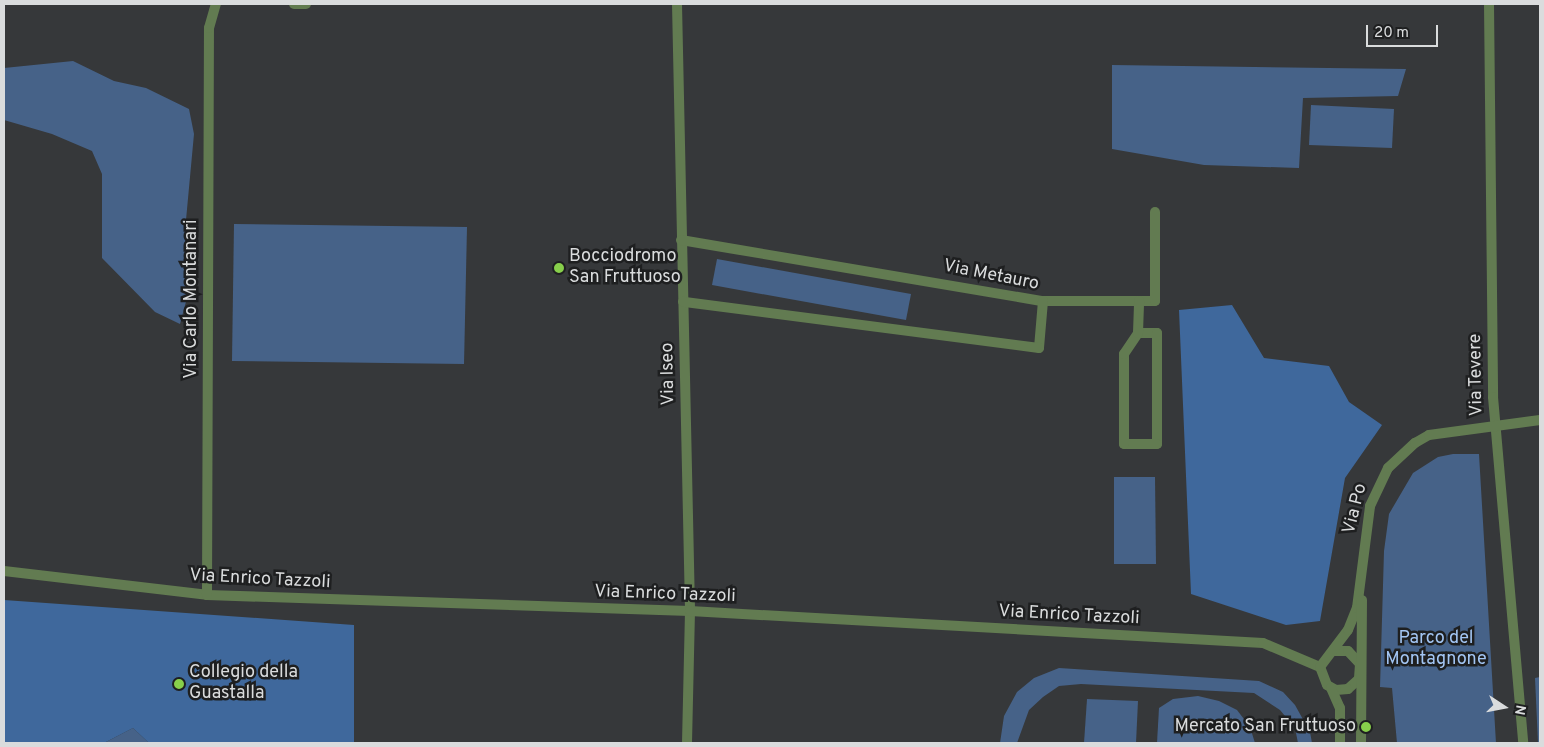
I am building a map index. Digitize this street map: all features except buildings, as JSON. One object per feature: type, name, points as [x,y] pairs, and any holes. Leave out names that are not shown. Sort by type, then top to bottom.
[{"type":"street","name":"Via Carlo Montanari","points":[[207,596],[208,28],[216,4]]},
{"type":"street","points":[[294,4],[306,4]]},
{"type":"street","name":"Via Iseo","points":[[677,4],[690,611],[687,743]]},
{"type":"street","name":"Via Tevere","points":[[1489,4],[1495,425],[1523,743]]},
{"type":"street","points":[[1043,301],[1155,301],[1155,212]]},
{"type":"street","name":"Via Metauro","points":[[682,240],[1043,301],[1039,348],[683,302]]},
{"type":"street","points":[[1138,333],[1157,333],[1156,444],[1124,444],[1124,354],[1138,333],[1139,301]]},
{"type":"street","points":[[1495,425],[1540,420]]},
{"type":"street","name":"Via Po","points":[[1361,584],[1367,520],[1379,482],[1394,461],[1429,435],[1495,425]]},
{"type":"street","name":"Via Enrico Tazzoli","points":[[4,571],[207,596],[690,611],[1263,643],[1320,667]]},
{"type":"street","points":[[1340,743],[1340,708],[1331,688],[1321,677],[1320,667],[1354,619],[1361,584]]},
{"type":"street","points":[[1361,584],[1361,743]]},
{"type":"street","points":[[1331,688],[1350,688],[1358,681],[1361,670],[1354,654],[1342,650],[1333,651]]},
{"type":"green space","points":[[73,61],[114,81],[146,88],[189,109],[194,134],[186,220],[191,283],[180,324],[155,312],[102,258],[102,174],[92,151],[52,134],[4,120],[4,68]]},
{"type":"green space","points":[[1112,65],[1406,69],[1398,96],[1303,98],[1299,168],[1204,165],[1112,149]]},
{"type":"green space","points":[[1311,105],[1394,109],[1392,148],[1309,145]]},
{"type":"green space","points":[[234,224],[467,227],[464,364],[232,361]]},
{"type":"green space","points":[[717,259],[911,294],[906,320],[712,285]]},
{"type":"green space","name":"Parco del Montagnone","points":[[1453,454],[1479,454],[1496,743],[1397,743],[1392,688],[1380,687],[1384,551],[1389,514],[1413,473],[1438,457]]},
{"type":"green space","points":[[1114,477],[1155,477],[1156,564],[1114,564]]},
{"type":"green space","points":[[1059,668],[1259,681],[1283,692],[1295,705],[1310,732],[1312,743],[1298,743],[1295,728],[1280,710],[1254,693],[1081,684],[1059,686],[1043,697],[1029,710],[1017,743],[1000,743],[1004,716],[1017,692],[1034,678]]},
{"type":"green space","points":[[1540,677],[1540,743],[1538,743],[1535,678]]},
{"type":"green space","points":[[1198,696],[1219,701],[1237,710],[1250,727],[1255,743],[1157,743],[1159,708],[1173,699]]},
{"type":"green space","points":[[1087,699],[1138,701],[1136,743],[1084,743]]},
{"type":"green space","points":[[133,728],[149,743],[104,743]]},
{"type":"shaded area","points":[[1232,305],[1264,358],[1329,366],[1349,402],[1382,425],[1345,478],[1320,621],[1286,625],[1191,594],[1179,310]]},
{"type":"shaded area","name":"Collegio della Guastalla","points":[[4,600],[354,625],[354,743],[149,743],[133,728],[104,743],[4,743]]},
{"type":"place","name":"Bocciodromo San Fruttuoso","points":[[559,268]]},
{"type":"place","name":"Collegio della Guastalla","points":[[179,684]]},
{"type":"place","name":"Mercato San Fruttuoso","points":[[1366,727]]}]
